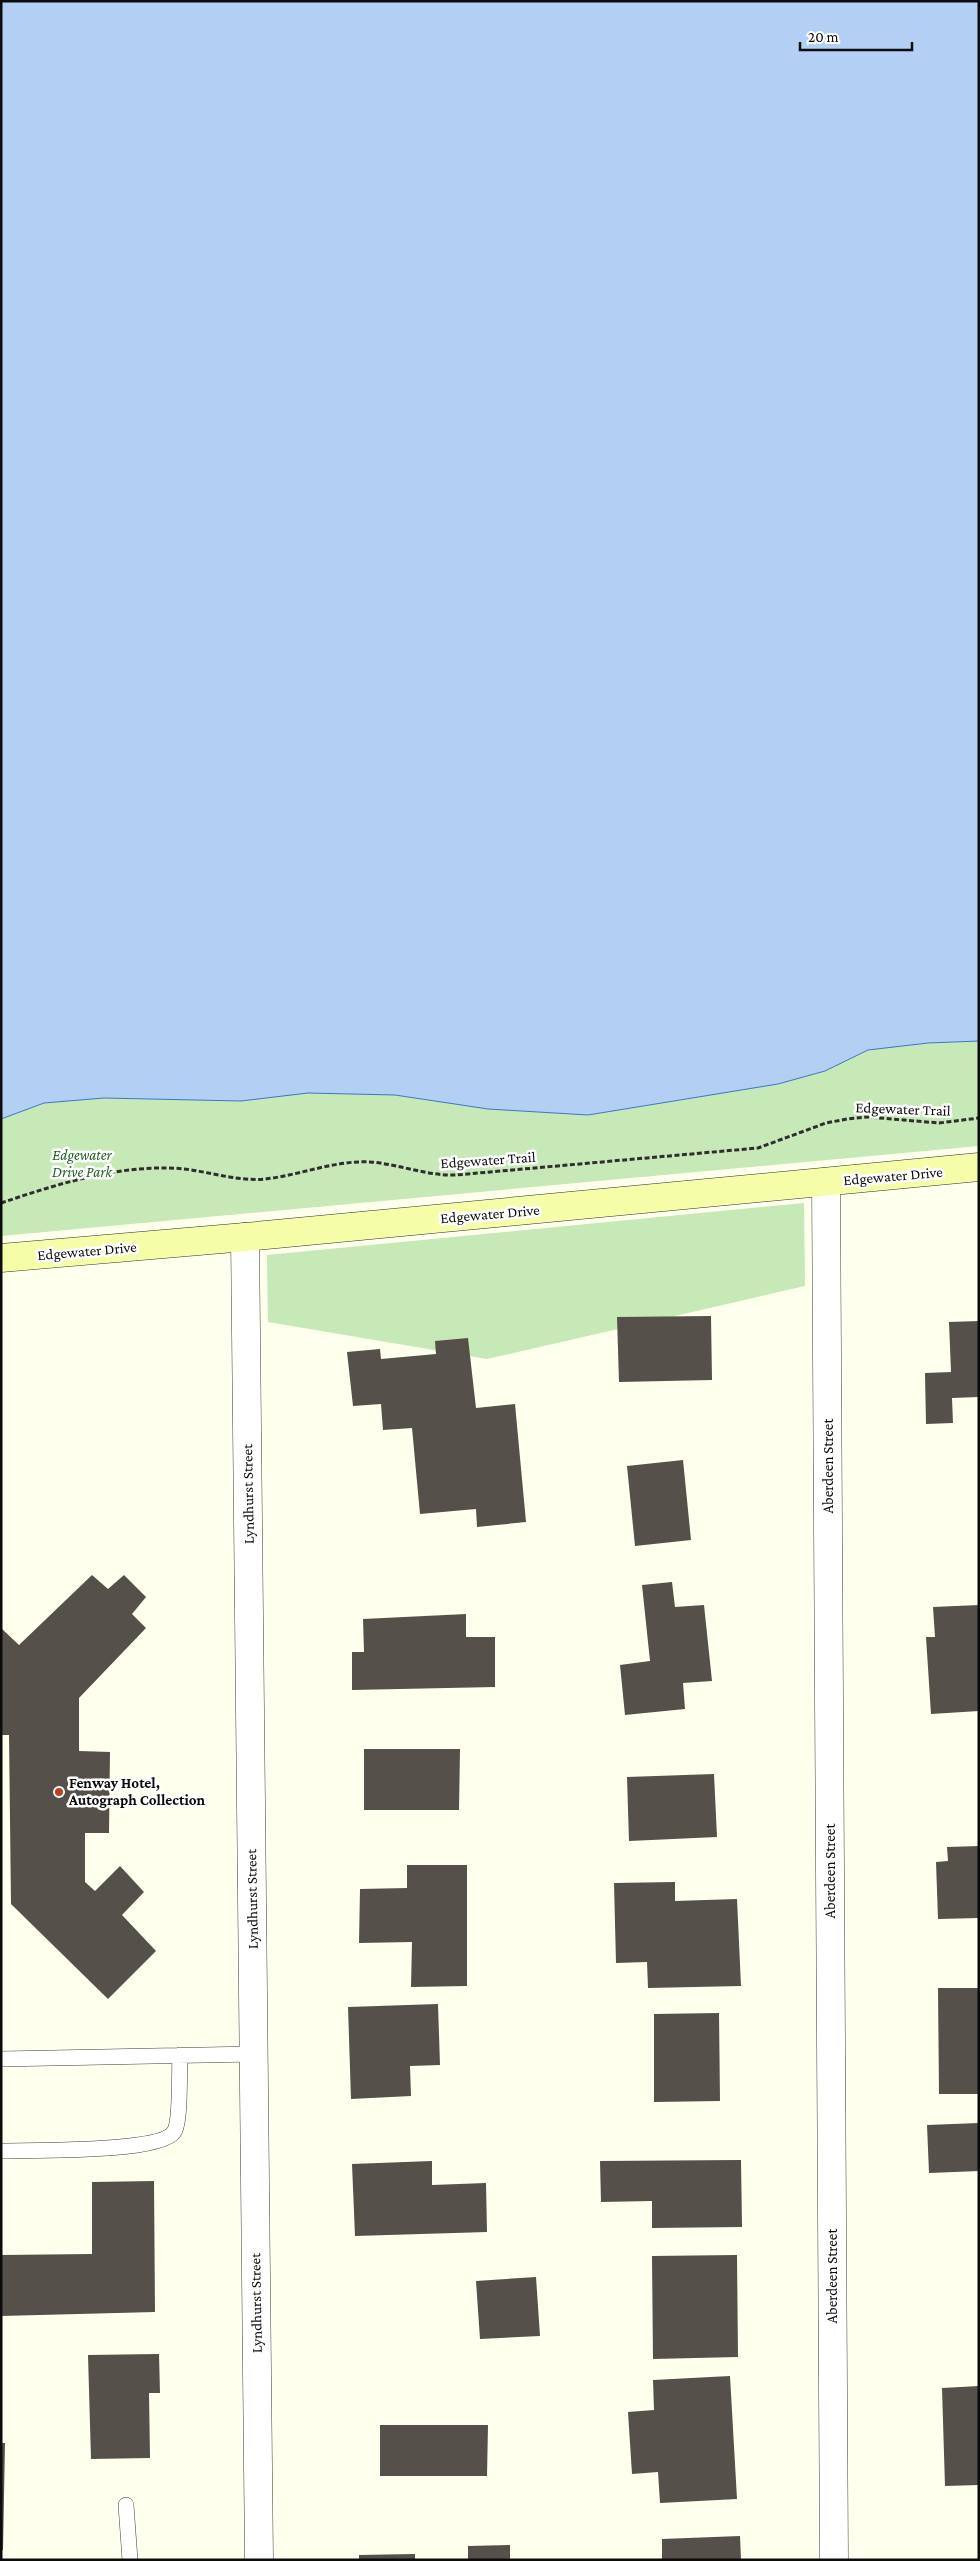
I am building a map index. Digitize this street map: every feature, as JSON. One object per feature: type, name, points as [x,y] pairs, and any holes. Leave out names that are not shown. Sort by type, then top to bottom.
[{"type":"main road","name":"Edgewater Drive","points":[[1,1258],[979,1168]]},
{"type":"street","name":"Aberdeen Street","points":[[826,1182],[834,2560]]},
{"type":"street","name":"Lyndhurst Street","points":[[245,1237],[259,2560]]},
{"type":"lane","points":[[1,2059],[254,2054]]},
{"type":"lane","points":[[1,2151],[118,2147],[164,2140],[174,2131],[177,2119],[180,2055]]},
{"type":"lane","points":[[126,2505],[130,2560]]},
{"type":"path","name":"Edgewater Trail","points":[[1,1203],[57,1184],[124,1170],[168,1168],[240,1180],[266,1179],[308,1172],[346,1162],[372,1162],[435,1176],[456,1175],[758,1148],[826,1123],[847,1119],[868,1117],[939,1123],[979,1118]]},
{"type":"green space","name":"Edgewater Drive Park","points":[[979,1041],[979,1146],[1,1236],[1,1119],[44,1103],[104,1098],[241,1101],[308,1093],[395,1095],[488,1109],[588,1115],[778,1084],[825,1071],[868,1050],[928,1043]]},
{"type":"green space","points":[[804,1203],[805,1286],[487,1359],[268,1322],[267,1255]]},
{"type":"water","points":[[1,1],[979,1],[979,1041],[928,1043],[868,1050],[825,1071],[778,1084],[588,1115],[488,1109],[395,1095],[308,1093],[241,1101],[104,1098],[44,1103],[1,1119]]},
{"type":"building","points":[[711,1316],[712,1380],[619,1382],[617,1317]]},
{"type":"building","points":[[979,1321],[979,1397],[952,1398],[953,1423],[926,1424],[925,1373],[951,1372],[949,1322]]},
{"type":"building","points":[[468,1338],[476,1408],[515,1404],[526,1522],[477,1527],[476,1509],[420,1514],[412,1428],[383,1430],[381,1404],[353,1406],[347,1352],[380,1349],[381,1359],[436,1354],[435,1341]]},
{"type":"building","points":[[683,1460],[691,1540],[635,1546],[627,1466]]},
{"type":"building","name":"Fenway Hotel, Autograph Collection","points":[[92,1575],[108,1589],[124,1575],[146,1597],[132,1614],[146,1628],[79,1698],[79,1751],[110,1752],[109,1833],[85,1833],[85,1882],[95,1891],[120,1866],[144,1892],[122,1915],[156,1951],[108,1999],[11,1904],[9,1735],[1,1735],[1,1628],[19,1645]]},
{"type":"building","points":[[672,1582],[675,1607],[704,1605],[712,1681],[683,1683],[685,1709],[625,1715],[620,1665],[650,1661],[642,1585]]},
{"type":"building","points":[[979,1605],[979,1711],[931,1714],[926,1637],[935,1637],[933,1607]]},
{"type":"building","points":[[466,1614],[466,1637],[495,1637],[495,1687],[352,1690],[352,1652],[364,1652],[363,1619]]},
{"type":"building","points":[[364,1749],[460,1749],[459,1810],[364,1810]]},
{"type":"building","points":[[714,1774],[717,1837],[629,1841],[627,1777]]},
{"type":"building","points":[[979,1846],[979,1918],[938,1919],[936,1862],[948,1861],[947,1847]]},
{"type":"building","points":[[407,1865],[467,1865],[467,1986],[411,1987],[412,1942],[359,1943],[360,1889],[407,1888]]},
{"type":"building","points":[[675,1882],[675,1901],[737,1899],[741,1986],[648,1988],[647,1962],[616,1963],[614,1883]]},
{"type":"building","points":[[938,1988],[979,1988],[979,2094],[939,2094]]},
{"type":"building","points":[[438,2004],[440,2065],[410,2066],[411,2096],[351,2099],[348,2007]]},
{"type":"building","points":[[719,2013],[720,2101],[654,2102],[654,2014]]},
{"type":"building","points":[[979,2123],[979,2171],[929,2173],[927,2125]]},
{"type":"building","points":[[741,2160],[742,2227],[652,2228],[652,2201],[601,2202],[600,2161]]},
{"type":"building","points":[[432,2161],[432,2185],[486,2183],[487,2232],[355,2236],[352,2164]]},
{"type":"building","points":[[154,2181],[155,2312],[1,2316],[1,2255],[92,2254],[92,2182]]},
{"type":"building","points":[[737,2255],[738,2357],[653,2359],[652,2256]]},
{"type":"building","points":[[536,2277],[540,2336],[480,2339],[476,2281]]},
{"type":"building","points":[[159,2354],[160,2393],[149,2393],[150,2458],[91,2459],[88,2355]]},
{"type":"building","points":[[730,2376],[737,2499],[660,2503],[658,2472],[632,2474],[628,2412],[654,2410],[653,2380]]},
{"type":"building","points":[[979,2386],[979,2485],[945,2486],[942,2388]]},
{"type":"building","points":[[380,2425],[488,2425],[487,2476],[380,2476]]},
{"type":"building","points":[[1,2443],[5,2443],[3,2550],[1,2550]]},
{"type":"building","points":[[740,2536],[741,2560],[662,2560],[662,2539]]},
{"type":"building","points":[[510,2545],[510,2560],[468,2560],[468,2546]]},
{"type":"building","points":[[415,2554],[415,2560],[359,2560],[359,2555]]},
{"type":"place","name":"Fenway Hotel, Autograph Collection","points":[[59,1792]]}]
